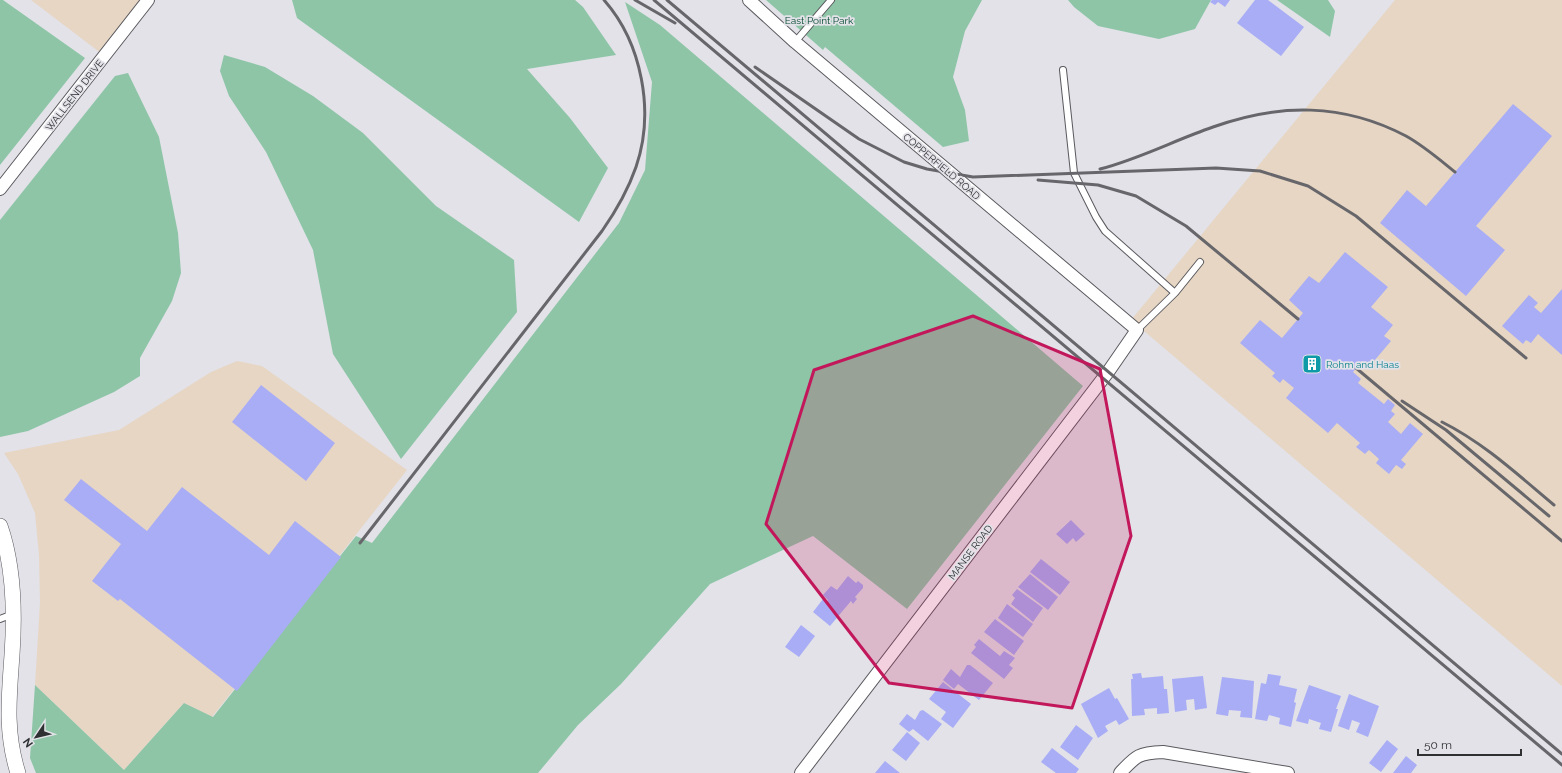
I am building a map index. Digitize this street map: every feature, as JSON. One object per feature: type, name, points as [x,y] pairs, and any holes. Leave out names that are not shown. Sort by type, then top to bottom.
[{"type":"street","name":"WALLSEND DRIVE","points":[[0,189],[148,0]]},
{"type":"street","name":"COPPERFIELD ROAD","points":[[748,0],[1137,330]]},
{"type":"street","name":"MANSE ROAD","points":[[801,773],[1108,372],[1137,330]]},
{"type":"street","points":[[0,526],[6,544],[12,583],[6,616],[12,655],[4,719],[18,773]]},
{"type":"street","points":[[1120,773],[1136,756],[1156,752],[1288,773]]},
{"type":"lane","points":[[796,42],[831,0]]},
{"type":"lane","points":[[1063,70],[1074,173],[1096,218],[1105,231],[1175,293]]},
{"type":"lane","points":[[1137,330],[1175,293],[1200,262]]},
{"type":"highlighted area","points":[[973,316],[1100,369],[1131,536],[1072,708],[889,683],[766,524],[814,370]]},
{"type":"shaded area","points":[[31,0],[146,0],[102,54]]},
{"type":"shaded area","points":[[1395,0],[1562,0],[1562,686],[1131,320]]},
{"type":"shaded area","points":[[237,361],[262,366],[407,470],[212,717],[184,703],[124,770],[35,685],[40,603],[39,555],[35,513],[18,474],[4,453],[119,430],[211,372]]},
{"type":"green space","points":[[0,0],[3,0],[85,58],[0,165]]},
{"type":"green space","points":[[292,0],[575,0],[583,7],[616,55],[527,69],[570,118],[608,168],[579,222],[297,18]]},
{"type":"green space","name":"East Point Park","points":[[766,0],[982,0],[965,31],[953,77],[965,110],[969,141],[943,147],[825,47],[823,50]]},
{"type":"green space","points":[[1068,0],[1211,0],[1195,29],[1159,39],[1098,26],[1074,7]]},
{"type":"green space","points":[[1277,0],[1328,0],[1335,11],[1330,37]]},
{"type":"green space","points":[[625,2],[660,25],[1083,386],[907,609],[813,536],[710,584],[621,684],[578,725],[538,773],[36,773],[30,758],[35,685],[124,770],[184,703],[213,717],[356,536],[372,543],[619,223],[645,170],[652,82]]},
{"type":"green space","points":[[224,55],[265,67],[313,96],[363,133],[436,206],[514,260],[517,312],[401,459],[333,354],[313,250],[266,152],[229,96],[220,71]]},
{"type":"green space","points":[[128,73],[159,137],[178,233],[181,273],[172,301],[140,358],[140,376],[114,392],[28,431],[0,437],[0,220],[115,76]]},
{"type":"building","points":[[1212,0],[1230,0],[1225,7],[1218,2],[1215,5],[1210,2]]},
{"type":"building","points":[[1255,0],[1268,0],[1304,27],[1281,56],[1237,23]]},
{"type":"building","points":[[1513,104],[1552,136],[1476,226],[1505,250],[1466,296],[1380,223],[1407,190],[1426,206]]},
{"type":"building","name":"Rohm and Haas","points":[[1345,252],[1388,287],[1371,307],[1393,325],[1384,336],[1391,341],[1369,367],[1362,361],[1353,372],[1361,379],[1358,383],[1384,404],[1388,399],[1395,405],[1391,411],[1395,414],[1388,422],[1401,434],[1410,423],[1423,434],[1401,460],[1406,464],[1402,469],[1396,465],[1389,474],[1376,463],[1379,459],[1369,450],[1365,454],[1356,447],[1360,443],[1337,423],[1328,433],[1286,398],[1294,388],[1283,379],[1280,383],[1272,376],[1275,373],[1240,343],[1260,320],[1282,338],[1303,313],[1289,300],[1309,276],[1319,283]]},
{"type":"building","points":[[1562,289],[1562,355],[1538,334],[1531,343],[1526,340],[1523,344],[1502,326],[1529,295],[1538,303],[1534,307],[1541,313]]},
{"type":"building","points":[[261,385],[335,443],[306,481],[232,422]]},
{"type":"building","points":[[81,479],[147,531],[182,487],[269,555],[295,521],[341,557],[237,691],[120,599],[118,601],[92,581],[121,544],[64,500]]},
{"type":"building","points":[[1071,520],[1085,534],[1076,542],[1073,538],[1067,544],[1056,534]]},
{"type":"building","points":[[1041,559],[1070,582],[1060,595],[1030,572]]},
{"type":"building","points":[[1030,574],[1058,597],[1048,610],[1018,587]]},
{"type":"building","points":[[848,576],[856,583],[858,581],[863,585],[863,588],[855,597],[857,599],[853,604],[851,601],[830,626],[813,612],[823,599],[826,602],[828,600],[823,595],[831,586],[837,590]]},
{"type":"building","points":[[1017,589],[1043,608],[1033,622],[1011,604],[1015,598],[1012,595]]},
{"type":"building","points":[[1007,604],[1033,624],[1023,637],[998,618]]},
{"type":"building","points":[[995,619],[1024,641],[1014,655],[984,632]]},
{"type":"building","points":[[801,625],[815,636],[799,657],[785,647]]},
{"type":"building","points":[[979,639],[1000,656],[1004,651],[1015,658],[1009,665],[1013,668],[1004,679],[971,653],[976,647],[974,645]]},
{"type":"building","points":[[967,665],[970,665],[993,683],[979,700],[958,684],[954,689],[943,680],[951,669],[960,677]]},
{"type":"building","points":[[1141,673],[1142,678],[1163,676],[1164,689],[1167,689],[1169,713],[1157,714],[1157,708],[1144,709],[1145,715],[1132,716],[1132,674]]},
{"type":"building","points":[[1268,674],[1281,676],[1279,685],[1297,689],[1291,727],[1279,724],[1280,718],[1269,715],[1267,721],[1255,719],[1261,683],[1266,684]]},
{"type":"building","points":[[1203,676],[1207,708],[1195,710],[1194,699],[1186,700],[1187,710],[1175,712],[1172,679]]},
{"type":"building","points":[[1222,677],[1254,681],[1252,718],[1240,717],[1241,711],[1229,710],[1228,716],[1216,714]]},
{"type":"building","points":[[943,682],[971,704],[953,728],[941,719],[946,712],[929,699]]},
{"type":"building","points":[[1309,685],[1341,696],[1336,709],[1338,709],[1331,732],[1319,729],[1321,723],[1309,719],[1308,724],[1296,721]]},
{"type":"building","points":[[1109,688],[1115,699],[1117,698],[1129,719],[1119,725],[1116,720],[1105,726],[1108,731],[1098,738],[1081,704]]},
{"type":"building","points":[[1349,694],[1379,706],[1368,737],[1356,732],[1360,723],[1352,720],[1349,730],[1338,726]]},
{"type":"building","points":[[923,710],[942,724],[928,741],[913,729],[909,732],[899,724],[907,714],[915,720],[920,711]]},
{"type":"building","points":[[1076,725],[1093,738],[1078,760],[1060,747]]},
{"type":"building","points":[[907,732],[920,743],[906,761],[892,750]]},
{"type":"building","points":[[1387,740],[1398,749],[1381,772],[1369,763]]},
{"type":"building","points":[[1052,748],[1079,769],[1076,773],[1056,773],[1041,762]]},
{"type":"building","points":[[1406,756],[1417,765],[1411,773],[1393,773]]},
{"type":"building","points":[[885,761],[900,773],[875,773]]},
{"type":"railway","points":[[360,543],[602,231],[617,208],[629,184],[642,146],[644,101],[636,57],[628,36],[617,17],[604,0]]},
{"type":"railway","points":[[635,0],[675,23]]},
{"type":"railway","points":[[654,0],[1562,765]]},
{"type":"railway","points":[[667,0],[1562,754]]},
{"type":"railway","points":[[755,67],[859,139],[904,162],[927,169],[973,177],[1216,168],[1260,171],[1308,186],[1356,216],[1526,358]]},
{"type":"railway","points":[[1100,169],[1129,160],[1199,132],[1238,119],[1287,111],[1311,110],[1335,112],[1359,117],[1382,125],[1413,140],[1455,172]]},
{"type":"railway","points":[[1038,180],[1098,185],[1136,196],[1186,226],[1298,319]]},
{"type":"railway","points":[[1356,368],[1562,541]]},
{"type":"railway","points":[[1402,401],[1446,430],[1549,516]]},
{"type":"railway","points":[[1442,422],[1457,430],[1486,450],[1514,471],[1554,505]]},
{"type":"place","name":"Rohm and Haas","points":[[1312,364]]}]
